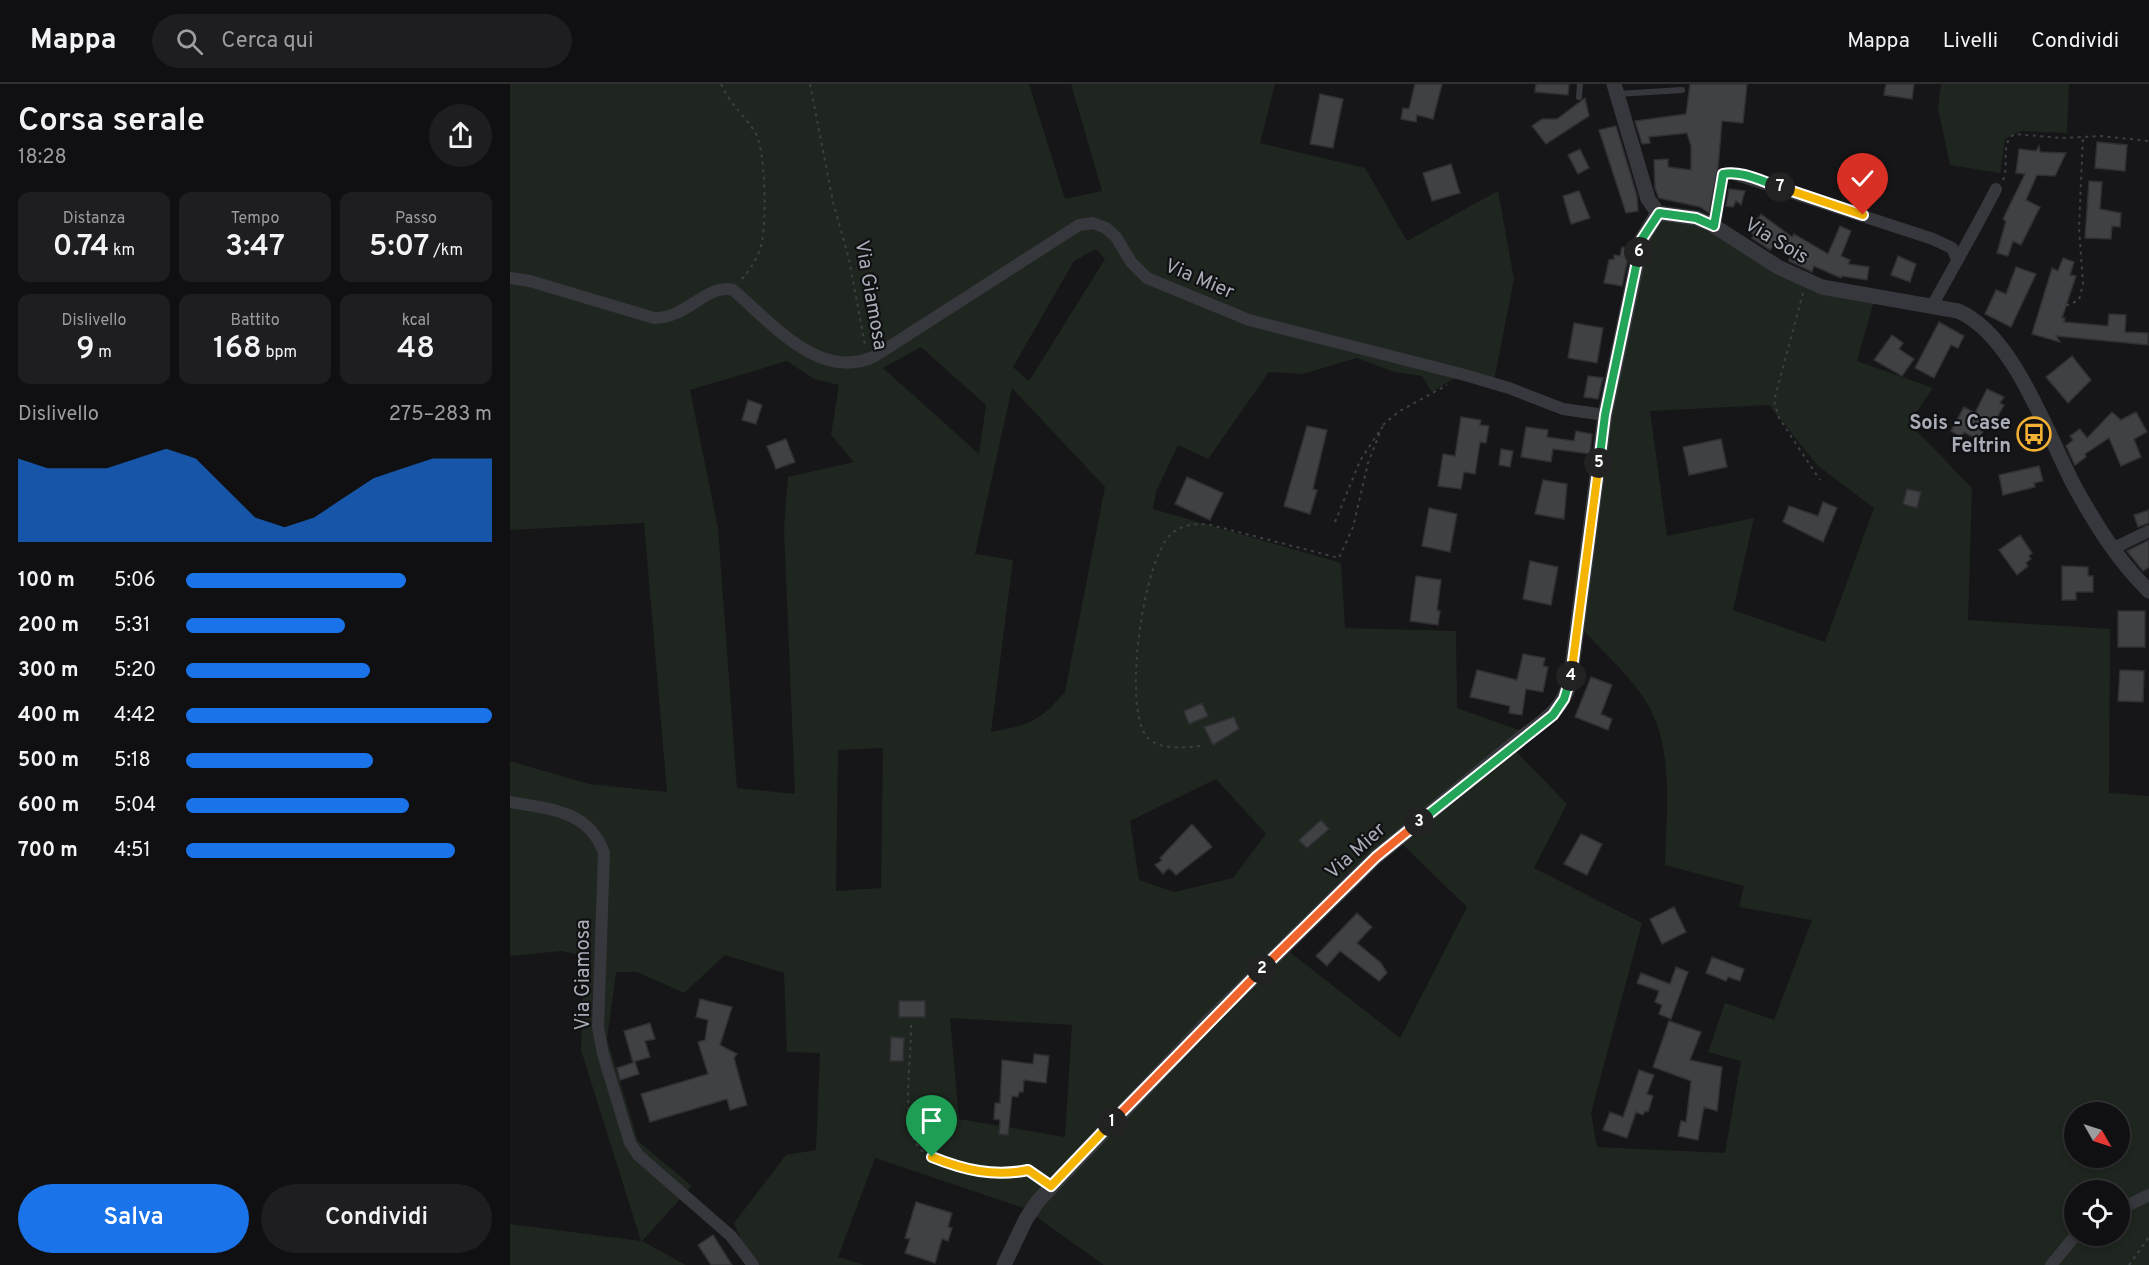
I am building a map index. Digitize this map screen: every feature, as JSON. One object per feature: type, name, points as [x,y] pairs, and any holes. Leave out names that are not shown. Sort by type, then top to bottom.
[{"type":"street","points":[[1615,89],[1648,199],[1659,213]]},
{"type":"street","points":[[1714,226],[1723,174],[1731,173],[1747,176],[1921,234],[1949,245],[1956,256]]},
{"type":"street","points":[[1932,306],[1954,266],[1956,256],[1966,247],[1996,189]]},
{"type":"street","name":"Via Mier","points":[[1004,1265],[1026,1219],[1051,1186],[1210,1020],[1376,857],[1521,738],[1546,722],[1559,708],[1570,682],[1605,415],[1642,239],[1659,213]]},
{"type":"street","name":"Via Sois","points":[[1659,213],[1696,218],[1714,226],[1778,267],[1806,281],[1841,292],[1932,306],[1967,315],[1998,341],[2077,491],[2112,549],[2149,591]]},
{"type":"street","name":"Via Mier","points":[[868,359],[1079,225],[1093,223],[1106,228],[1116,237],[1131,262],[1147,278],[1216,307],[1281,330],[1356,345],[1465,375],[1509,388],[1563,409],[1605,415]]},
{"type":"street","points":[[510,278],[530,281],[654,318],[664,318],[683,312],[719,289],[733,290]]},
{"type":"street","name":"Via Giamosa","points":[[733,290],[806,351],[841,363],[868,359]]},
{"type":"street","points":[[2112,549],[2149,531]]},
{"type":"street","name":"Via Giamosa","points":[[510,802],[572,814],[583,821],[600,841],[604,853],[598,1027],[603,1054],[630,1143],[648,1165],[731,1236],[753,1265]]},
{"type":"street","points":[[2130,1204],[2149,1195]]},
{"type":"street","points":[[2051,1265],[2067,1246]]},
{"type":"lane","points":[[1579,97],[1580,84]]},
{"type":"lane","points":[[1615,89],[1682,90]]},
{"type":"path","points":[[721,84],[728,100],[756,134],[764,179],[762,245],[754,265],[733,290]]},
{"type":"path","name":"Via Giamosa","points":[[810,84],[833,202],[849,259],[868,359]]},
{"type":"path","points":[[1996,189],[2006,173],[2006,144],[2009,137],[2024,134],[2061,138],[2083,136],[2149,141]]},
{"type":"path","points":[[2044,300],[2068,305],[2079,300],[2084,284],[2079,228],[2083,136]]},
{"type":"path","points":[[1806,281],[1774,401],[1779,418],[1820,480]]},
{"type":"path","points":[[1335,522],[1360,461],[1383,425],[1398,412],[1465,375]]},
{"type":"path","points":[[1200,746],[1184,748],[1162,745],[1149,740],[1140,727],[1136,672],[1139,639],[1157,558],[1170,535],[1182,527],[1197,524],[1211,525],[1339,558],[1353,527],[1368,463],[1383,425]]},
{"type":"path","points":[[911,1025],[910,1128],[917,1145],[932,1157],[983,1173],[1008,1174],[1028,1170],[1051,1186]]},
{"type":"path","points":[[2129,1265],[2149,1237]]},
{"type":"shaded area","points":[[510,84],[1029,84],[1065,199],[1102,191],[1071,84],[1275,84],[1260,143],[1365,168],[1407,241],[1498,191],[1514,279],[1494,381],[1465,372],[1432,392],[1422,376],[1394,372],[1357,358],[1303,374],[1269,372],[1208,459],[1178,445],[1156,492],[1153,509],[1341,563],[1345,628],[1456,631],[1457,708],[1524,732],[1509,744],[1567,804],[1534,868],[1642,923],[1591,1113],[1597,1147],[1725,1153],[1741,1061],[1708,1052],[1725,1003],[1774,1020],[1812,920],[1739,907],[1744,886],[1665,865],[1667,779],[1665,757],[1653,716],[1643,697],[1628,677],[1575,622],[1640,237],[1661,210],[1718,223],[1793,273],[1876,294],[1857,361],[1933,388],[1909,423],[1972,488],[1968,620],[2110,629],[2109,793],[2149,796],[2149,1265],[1104,1265],[1024,1208],[875,1158],[838,1257],[865,1265],[752,1265],[734,1223],[786,1155],[816,1150],[820,1053],[787,1052],[784,973],[725,955],[684,993],[637,972],[616,972],[607,1039],[638,1141],[692,1186],[642,1241],[686,1265],[510,1265],[510,1224],[641,1241],[581,1050],[584,956],[561,951],[510,956],[510,761],[589,784],[667,792],[644,523],[510,530]],"holes":[[[1096,249],[1105,259],[1029,381],[1013,367],[1074,261]],[[921,347],[986,405],[979,454],[883,368]],[[787,361],[814,379],[839,385],[831,435],[854,462],[788,477],[784,528],[795,794],[737,788],[718,528],[690,390]],[[1012,388],[1105,487],[1065,692],[1048,710],[1032,721],[991,732],[1013,560],[975,554]],[[1769,405],[1817,465],[1874,508],[1825,642],[1733,610],[1754,518],[1667,536],[1650,411]],[[883,748],[881,888],[836,891],[838,750]],[[1216,779],[1266,834],[1233,878],[1174,892],[1139,880],[1130,821]],[[1401,843],[1467,907],[1400,1038],[1287,950]],[[950,1018],[1072,1025],[1065,1137],[959,1119]]]},
{"type":"shaded area","points":[[1941,84],[2069,84],[2067,133],[2021,131],[2005,139],[2000,173],[1950,165],[1938,108]]},
{"type":"building","points":[[1415,84],[1442,84],[1433,119],[1417,115],[1416,122],[1401,119],[1403,108],[1409,109]]},
{"type":"building","points":[[1536,84],[1569,84],[1568,95],[1535,92]]},
{"type":"building","points":[[1690,84],[1747,84],[1743,123],[1722,121],[1718,168],[1709,213],[1700,207],[1659,198],[1655,188],[1654,160],[1668,159],[1668,167],[1691,170],[1691,146],[1687,133],[1649,137],[1650,143],[1642,144],[1635,121],[1686,114]]},
{"type":"building","points":[[1886,84],[1914,84],[1912,99],[1884,95]]},
{"type":"building","points":[[1320,94],[1343,99],[1333,148],[1310,144]]},
{"type":"building","points":[[1585,98],[1589,116],[1546,144],[1532,126],[1542,119],[1557,119]]},
{"type":"building","points":[[1616,126],[1637,196],[1638,211],[1626,213],[1599,130]]},
{"type":"building","points":[[2097,142],[2127,145],[2125,171],[2095,168]]},
{"type":"building","points":[[2039,146],[2040,152],[2066,153],[2055,176],[2037,175],[2026,200],[2040,207],[2021,245],[2013,241],[2008,256],[1997,253],[2006,221],[2003,219],[2025,174],[2016,173],[2019,149],[2036,151]]},
{"type":"building","points":[[1580,149],[1589,168],[1578,174],[1568,155]]},
{"type":"building","points":[[1451,164],[1460,193],[1432,201],[1423,173]]},
{"type":"building","points":[[2089,181],[2102,182],[2100,209],[2121,213],[2120,227],[2112,226],[2111,239],[2085,238]]},
{"type":"building","points":[[1729,189],[1745,191],[1741,205],[1736,201],[1733,207],[1726,206]]},
{"type":"building","points":[[1579,191],[1590,218],[1571,224],[1563,196]]},
{"type":"building","points":[[1761,214],[1792,237],[1794,234],[1828,254],[1840,226],[1851,231],[1841,256],[1850,260],[1848,264],[1869,267],[1867,280],[1842,276],[1841,278],[1814,266],[1812,272],[1789,261],[1790,257],[1774,244],[1770,250],[1752,238],[1754,235],[1749,231]]},
{"type":"building","points":[[1622,247],[1630,249],[1622,286],[1604,283],[1609,260],[1614,259],[1614,255],[1620,256]]},
{"type":"building","points":[[1898,256],[1916,264],[1910,282],[1891,275]]},
{"type":"building","points":[[2063,258],[2074,262],[2070,275],[2076,276],[2062,318],[2065,318],[2064,322],[2108,326],[2109,314],[2126,315],[2125,332],[2148,333],[2148,345],[2056,336],[2060,342],[2032,334],[2052,268],[2058,271]]},
{"type":"building","points":[[2016,267],[2036,274],[2011,327],[1985,314],[1996,290],[2006,294]]},
{"type":"building","points":[[1939,322],[1964,336],[1958,348],[1951,345],[1934,378],[1915,368]]},
{"type":"building","points":[[1574,323],[1603,328],[1597,363],[1568,358]]},
{"type":"building","points":[[1892,335],[1903,343],[1899,349],[1914,359],[1902,376],[1874,360]]},
{"type":"building","points":[[2072,356],[2091,380],[2068,403],[2046,377]]},
{"type":"building","points":[[1588,376],[1603,378],[1598,399],[1584,397]]},
{"type":"building","points":[[1987,389],[2004,397],[2000,403],[2004,405],[1994,423],[1989,421],[1978,440],[1964,432],[1961,437],[1951,431],[1964,407],[1975,413]]},
{"type":"building","points":[[748,400],[762,405],[756,424],[742,420]]},
{"type":"building","points":[[2112,412],[2121,420],[2136,412],[2147,432],[2134,439],[2141,457],[2121,466],[2109,438],[2085,454],[2086,457],[2075,465],[2066,446],[2073,440],[2070,436],[2080,429],[2087,438]]},
{"type":"building","points":[[1461,417],[1481,420],[1480,425],[1489,426],[1486,443],[1480,442],[1475,474],[1464,472],[1461,489],[1438,486],[1443,454],[1455,456]]},
{"type":"building","points":[[1307,426],[1327,430],[1313,489],[1317,490],[1310,514],[1284,506]]},
{"type":"building","points":[[1526,427],[1548,430],[1547,437],[1574,441],[1576,431],[1592,434],[1590,454],[1553,449],[1551,462],[1521,457]]},
{"type":"building","points":[[786,439],[795,462],[776,469],[767,446]]},
{"type":"building","points":[[1721,439],[1727,467],[1689,475],[1683,447]]},
{"type":"building","points":[[1501,449],[1513,451],[1510,467],[1499,465]]},
{"type":"building","points":[[2039,466],[2043,481],[2034,483],[2035,487],[2003,495],[1999,475]]},
{"type":"building","points":[[1187,477],[1223,493],[1210,520],[1175,504]]},
{"type":"building","points":[[1543,480],[1567,484],[1564,519],[1535,514]]},
{"type":"building","points":[[1907,489],[1921,492],[1917,508],[1903,504]]},
{"type":"building","points":[[1823,502],[1837,508],[1823,542],[1783,522],[1789,506],[1818,516]]},
{"type":"building","points":[[1429,508],[1457,514],[1450,552],[1422,546]]},
{"type":"building","points":[[2149,510],[2149,523],[2138,527],[2134,515]]},
{"type":"building","points":[[2020,535],[2032,553],[2029,556],[2031,559],[2026,563],[2028,566],[2017,575],[1999,550]]},
{"type":"building","points":[[2149,540],[2149,567],[2143,571],[2127,551]]},
{"type":"building","points":[[1530,561],[1558,567],[1551,605],[1523,599]]},
{"type":"building","points":[[2062,566],[2088,567],[2088,576],[2093,576],[2093,592],[2076,592],[2076,600],[2062,600]]},
{"type":"building","points":[[1416,576],[1441,580],[1437,610],[1440,611],[1438,625],[1410,621]]},
{"type":"building","points":[[2118,611],[2145,611],[2145,647],[2118,647]]},
{"type":"building","points":[[1523,654],[1545,658],[1543,666],[1548,667],[1543,692],[1526,689],[1522,715],[1509,713],[1510,706],[1470,697],[1477,670],[1517,680]]},
{"type":"building","points":[[2120,670],[2144,671],[2143,702],[2118,701]]},
{"type":"building","points":[[1591,677],[1612,685],[1601,714],[1612,719],[1608,730],[1575,717]]},
{"type":"building","points":[[1202,703],[1208,716],[1189,724],[1184,711]]},
{"type":"building","points":[[1234,717],[1239,729],[1213,745],[1204,727]]},
{"type":"building","points":[[1321,820],[1329,829],[1307,848],[1299,840]]},
{"type":"building","points":[[1192,824],[1212,847],[1176,875],[1169,868],[1163,874],[1155,865],[1162,860],[1160,858]]},
{"type":"building","points":[[1581,834],[1602,844],[1587,875],[1564,864]]},
{"type":"building","points":[[1674,907],[1686,932],[1662,944],[1650,919]]},
{"type":"building","points":[[1357,913],[1372,927],[1357,943],[1381,963],[1387,973],[1379,981],[1340,951],[1327,966],[1316,956]]},
{"type":"building","points":[[1712,957],[1744,969],[1740,981],[1728,977],[1726,981],[1706,973]]},
{"type":"building","points":[[1676,967],[1688,972],[1671,1019],[1659,1014],[1662,1005],[1655,1002],[1659,991],[1637,983],[1641,973],[1670,984]]},
{"type":"building","points":[[700,999],[732,1007],[720,1045],[737,1054],[734,1058],[747,1105],[730,1110],[727,1099],[650,1122],[641,1094],[708,1074],[698,1042],[705,1040],[708,1020],[696,1017]]},
{"type":"building","points":[[899,1001],[925,1001],[925,1017],[899,1017]]},
{"type":"building","points":[[1669,1021],[1701,1032],[1690,1060],[1722,1067],[1717,1111],[1704,1107],[1698,1140],[1678,1136],[1681,1121],[1686,1122],[1691,1081],[1653,1067]]},
{"type":"building","points":[[650,1023],[655,1039],[645,1041],[650,1057],[633,1062],[624,1031]]},
{"type":"building","points":[[891,1037],[904,1038],[903,1061],[890,1061]]},
{"type":"building","points":[[1034,1054],[1049,1056],[1046,1083],[1024,1080],[1023,1092],[1019,1092],[1018,1097],[1012,1096],[1008,1135],[999,1134],[1000,1120],[994,1119],[995,1103],[1000,1103],[1002,1060],[1033,1064]]},
{"type":"building","points":[[635,1062],[639,1074],[620,1080],[617,1068]]},
{"type":"building","points":[[1639,1070],[1654,1075],[1647,1094],[1653,1096],[1648,1112],[1645,1111],[1643,1115],[1636,1112],[1627,1138],[1603,1130],[1610,1112],[1623,1117]]},
{"type":"building","points":[[916,1202],[952,1213],[948,1227],[952,1228],[948,1241],[942,1239],[935,1263],[905,1253],[910,1239],[905,1238]]},
{"type":"building","points":[[713,1235],[732,1265],[711,1265],[698,1245]]},
{"type":"place","name":"Sois - Case Feltrin","points":[[2034,434]]},
{"type":"route","points":[[932,1157],[983,1173],[1008,1174],[1028,1170],[1051,1186],[1210,1020],[1376,857],[1521,738],[1546,722],[1559,708],[1570,682],[1605,415],[1642,239],[1659,213],[1696,218],[1714,226],[1723,174],[1731,173],[1747,176],[1863,215]]}]
